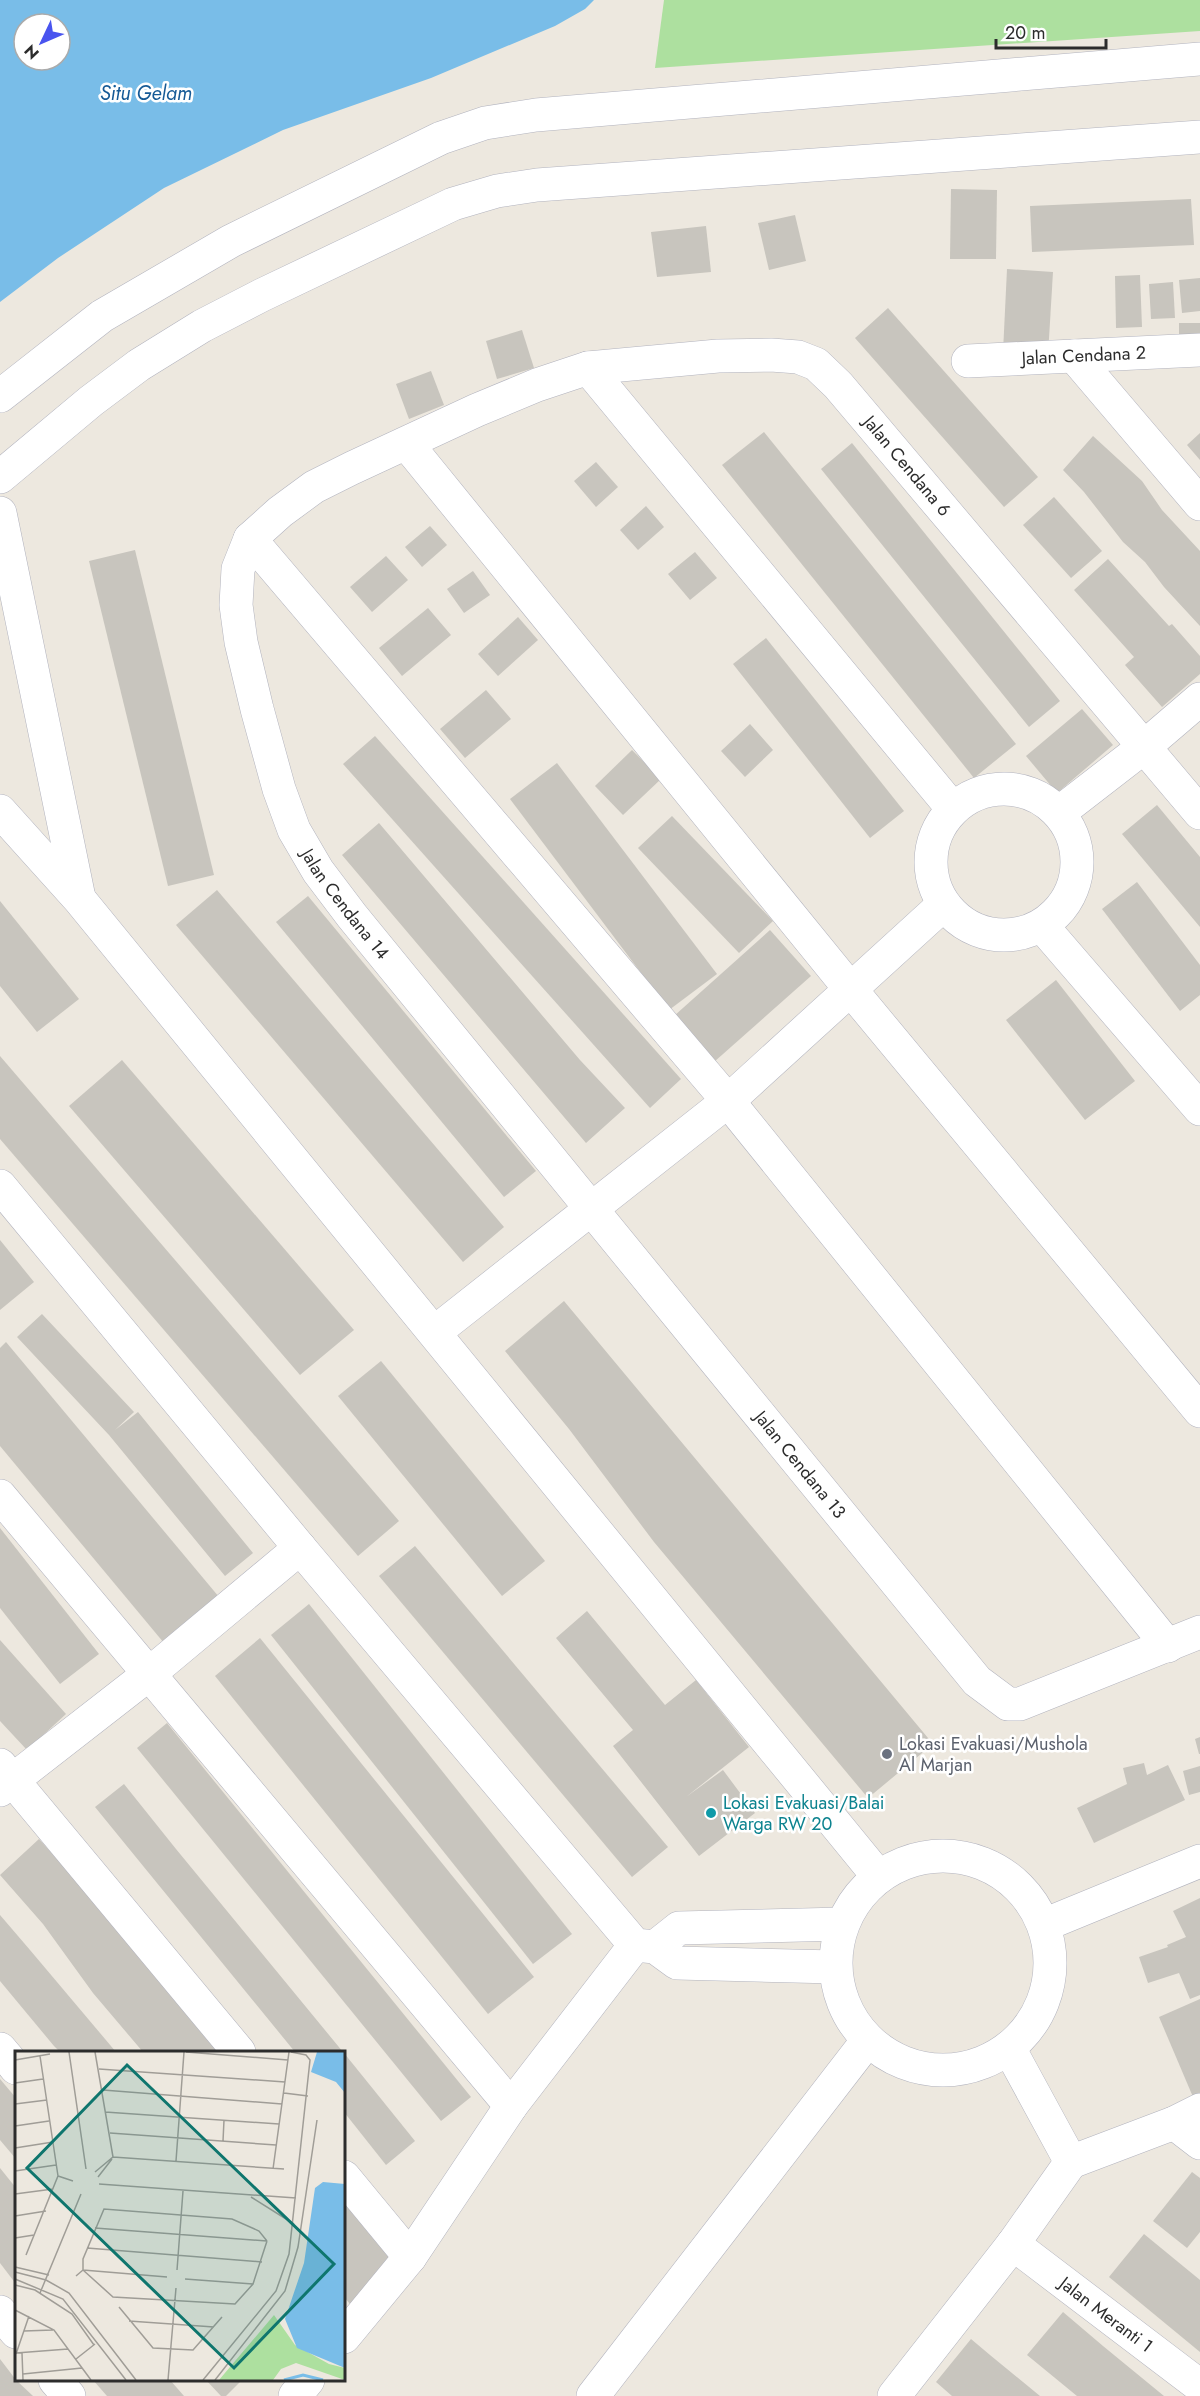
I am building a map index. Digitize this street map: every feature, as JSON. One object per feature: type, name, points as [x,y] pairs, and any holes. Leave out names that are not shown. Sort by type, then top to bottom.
[{"type":"street","points":[[0,396],[102,316],[164,277],[231,241],[441,138],[484,123],[536,115],[1200,59]]},
{"type":"street","points":[[0,477],[99,395],[139,365],[201,326],[453,204],[497,191],[537,184],[1200,137]]},
{"type":"street","name":"Jalan Cendana 2","points":[[968,362],[1200,350]]},
{"type":"street","name":"Jalan Cendana 6","points":[[250,539],[280,512],[314,487],[477,410],[537,385],[588,368],[718,356],[798,357],[816,363],[826,371],[1200,813]]},
{"type":"street","points":[[1074,356],[1200,504]]},
{"type":"street","points":[[588,368],[953,809]]},
{"type":"street","points":[[407,444],[850,990],[1200,1411]]},
{"type":"street","points":[[0,513],[80,900]]},
{"type":"street","points":[[250,539],[728,1101],[1168,1647],[1200,1632]]},
{"type":"street","name":"Jalan Cendana 14","points":[[250,539],[238,568],[236,605],[241,642],[266,743],[294,830],[318,872],[352,916],[592,1210]]},
{"type":"street","points":[[1060,812],[1144,747],[1200,699]]},
{"type":"street","points":[[1002,789],[1033,795],[1060,812],[1072,831],[1078,851],[1077,875],[1071,894],[1043,927],[1018,934],[988,934],[964,923],[943,906],[932,882],[928,854],[936,831],[953,809],[974,796],[1002,789]]},
{"type":"street","points":[[0,811],[80,900],[879,1876]]},
{"type":"street","points":[[435,1332],[728,1101],[943,906]]},
{"type":"street","points":[[1043,927],[1200,1109]]},
{"type":"street","points":[[0,1186],[300,1548],[645,1946],[677,1963],[835,1967]]},
{"type":"street","name":"Jalan Cendana 13","points":[[592,1210],[976,1681],[998,1699],[1008,1704],[1020,1704],[1168,1647]]},
{"type":"street","points":[[0,1496],[511,2106]]},
{"type":"street","points":[[239,2051],[4,1778],[149,1674],[300,1548]]},
{"type":"street","points":[[954,1856],[992,1866],[1023,1891],[1044,1925],[1051,1958],[1047,1992],[1033,2023],[1010,2048],[983,2064],[953,2070],[922,2068],[893,2058],[868,2040],[851,2019],[839,1994],[835,1967],[842,1924],[851,1906],[864,1889],[879,1876],[914,1858],[954,1856]]},
{"type":"street","points":[[1044,1925],[1200,1861]]},
{"type":"street","points":[[345,2336],[410,2257],[511,2106],[645,1946],[680,1928],[842,1924]]},
{"type":"street","points":[[593,2396],[868,2040]]},
{"type":"street","points":[[1010,2048],[1071,2163]]},
{"type":"street","points":[[0,2049],[15,2067]]},
{"type":"street","points":[[895,2395],[1013,2244],[1071,2163],[1187,2117],[1200,2143]]},
{"type":"street","points":[[345,2178],[410,2257]]},
{"type":"street","name":"Jalan Meranti 1","points":[[1013,2244],[1200,2386]]},
{"type":"street","points":[[0,2312],[15,2331]]},
{"type":"street","points":[[57,2381],[69,2396]]},
{"type":"green space","points":[[664,0],[1200,0],[1200,31],[655,68]]},
{"type":"water","name":"Situ Gelam","points":[[0,0],[594,0],[585,9],[555,26],[431,78],[283,130],[164,188],[58,258],[0,302]]},
{"type":"building","points":[[951,189],[997,190],[996,259],[950,259]]},
{"type":"building","points":[[1191,199],[1194,245],[1032,252],[1030,206]]},
{"type":"building","points":[[795,215],[806,261],[769,270],[758,223]]},
{"type":"building","points":[[706,226],[711,272],[657,277],[651,232]]},
{"type":"building","points":[[1007,269],[1053,272],[1048,355],[1003,352]]},
{"type":"building","points":[[1140,275],[1142,327],[1116,328],[1115,276]]},
{"type":"building","points":[[1200,278],[1200,311],[1182,313],[1179,280]]},
{"type":"building","points":[[1173,282],[1175,318],[1151,319],[1149,284]]},
{"type":"building","points":[[888,308],[1038,477],[1004,507],[855,338]]},
{"type":"building","points":[[1179,323],[1200,323],[1200,340],[1179,340]]},
{"type":"building","points":[[522,330],[534,368],[497,379],[486,341]]},
{"type":"building","points":[[431,371],[444,405],[409,419],[396,384]]},
{"type":"building","points":[[764,432],[1016,744],[974,778],[722,465]]},
{"type":"building","points":[[1200,433],[1200,460],[1187,445]]},
{"type":"building","points":[[1093,436],[1142,481],[1162,510],[1200,551],[1200,626],[1164,587],[1145,562],[1123,542],[1084,492],[1063,470]]},
{"type":"building","points":[[852,443],[1060,701],[1029,727],[821,469]]},
{"type":"building","points":[[596,462],[618,487],[596,507],[574,481]]},
{"type":"building","points":[[1054,497],[1102,551],[1071,578],[1023,525]]},
{"type":"building","points":[[646,506],[664,527],[638,550],[620,530]]},
{"type":"building","points":[[430,526],[447,545],[422,567],[405,547]]},
{"type":"building","points":[[135,550],[214,875],[168,886],[89,561]]},
{"type":"building","points":[[695,552],[717,578],[690,600],[668,574]]},
{"type":"building","points":[[386,556],[408,580],[372,612],[350,587]]},
{"type":"building","points":[[1108,559],[1169,626],[1172,624],[1200,656],[1200,674],[1162,707],[1125,665],[1134,657],[1074,590]]},
{"type":"building","points":[[473,571],[490,595],[464,613],[447,589]]},
{"type":"building","points":[[428,608],[451,635],[402,676],[379,648]]},
{"type":"building","points":[[518,617],[538,640],[498,676],[478,654]]},
{"type":"building","points":[[766,638],[904,811],[870,838],[733,664]]},
{"type":"building","points":[[486,690],[511,719],[465,758],[440,729]]},
{"type":"building","points":[[1082,709],[1113,745],[1057,793],[1026,756]]},
{"type":"building","points":[[750,724],[773,750],[745,777],[721,751]]},
{"type":"building","points":[[375,736],[681,1079],[650,1108],[343,764]]},
{"type":"building","points":[[632,750],[661,779],[623,815],[595,786]]},
{"type":"building","points":[[557,763],[717,974],[669,1010],[510,799]]},
{"type":"building","points":[[1157,805],[1200,857],[1200,927],[1122,834]]},
{"type":"building","points":[[672,816],[773,921],[739,953],[638,848]]},
{"type":"building","points":[[379,823],[580,1060],[625,1108],[586,1143],[342,855]]},
{"type":"building","points":[[1137,882],[1200,965],[1200,995],[1180,1011],[1102,909]]},
{"type":"building","points":[[217,890],[504,1227],[463,1262],[176,925]]},
{"type":"building","points":[[308,896],[536,1171],[504,1197],[276,922]]},
{"type":"building","points":[[0,901],[79,999],[37,1032],[0,986]]},
{"type":"building","points":[[770,930],[811,976],[714,1062],[674,1016]]},
{"type":"building","points":[[1056,980],[1135,1081],[1085,1120],[1006,1020]]},
{"type":"building","points":[[0,1056],[399,1521],[358,1556],[0,1139]]},
{"type":"building","points":[[122,1060],[354,1330],[300,1375],[69,1106]]},
{"type":"building","points":[[0,1240],[34,1282],[0,1310]]},
{"type":"building","points":[[564,1301],[933,1744],[868,1798],[654,1542],[569,1429],[505,1351]]},
{"type":"building","points":[[42,1314],[134,1412],[115,1430],[138,1412],[253,1553],[225,1576],[109,1435],[17,1337]]},
{"type":"building","points":[[6,1342],[219,1597],[164,1643],[0,1446],[0,1348]]},
{"type":"building","points":[[381,1361],[545,1561],[502,1596],[338,1396]]},
{"type":"building","points":[[0,1528],[99,1654],[60,1684],[0,1608]]},
{"type":"building","points":[[415,1546],[668,1847],[632,1877],[379,1576]]},
{"type":"building","points":[[309,1604],[572,1934],[533,1964],[271,1635]]},
{"type":"building","points":[[587,1611],[665,1705],[696,1680],[749,1747],[686,1797],[723,1770],[755,1813],[699,1856],[613,1746],[633,1730],[556,1638]]},
{"type":"building","points":[[260,1638],[534,1977],[488,2014],[215,1676]]},
{"type":"building","points":[[0,1640],[66,1714],[27,1750],[0,1721]]},
{"type":"building","points":[[167,1723],[471,2097],[441,2121],[137,1748]]},
{"type":"building","points":[[1200,1737],[1200,1754],[1199,1754],[1195,1739]]},
{"type":"building","points":[[1144,1763],[1147,1775],[1168,1765],[1185,1800],[1094,1843],[1077,1808],[1127,1784],[1123,1768]]},
{"type":"building","points":[[1200,1766],[1200,1792],[1189,1795],[1183,1771]]},
{"type":"building","points":[[124,1784],[342,2051],[294,2051],[95,1807]]},
{"type":"building","points":[[39,1839],[221,2051],[142,2051],[93,1993],[43,1924],[0,1875]]},
{"type":"building","points":[[1200,1898],[1200,1995],[1190,1999],[1179,1973],[1148,1983],[1139,1957],[1168,1947],[1167,1945],[1186,1937],[1173,1911]]},
{"type":"building","points":[[0,1915],[115,2051],[59,2051],[0,1981]]},
{"type":"building","points":[[1200,1999],[1200,2093],[1193,2097],[1159,2017]]},
{"type":"building","points":[[345,2054],[415,2141],[386,2165],[345,2113]]},
{"type":"building","points":[[0,2079],[15,2097],[15,2158],[0,2140]]},
{"type":"building","points":[[0,2168],[15,2187],[15,2283],[0,2263]]},
{"type":"building","points":[[1192,2172],[1200,2178],[1200,2232],[1187,2248],[1153,2221]]},
{"type":"building","points":[[345,2197],[399,2265],[350,2304],[345,2298]]},
{"type":"building","points":[[1144,2234],[1200,2280],[1200,2352],[1109,2277]]},
{"type":"building","points":[[1063,2312],[1164,2396],[1077,2396],[1027,2355]]},
{"type":"building","points":[[971,2339],[1040,2396],[952,2396],[936,2382]]},
{"type":"building","points":[[0,2359],[15,2381],[33,2396],[0,2396]]},
{"type":"building","points":[[94,2381],[171,2381],[184,2396],[107,2396]]},
{"type":"building","points":[[207,2381],[241,2381],[226,2396],[221,2396]]},
{"type":"place","name":"Lokasi Evakuasi/Mushola Al Marjan","points":[[887,1754]]},
{"type":"place","name":"Lokasi Evakuasi/Balai Warga RW 20","points":[[711,1813]]}]
